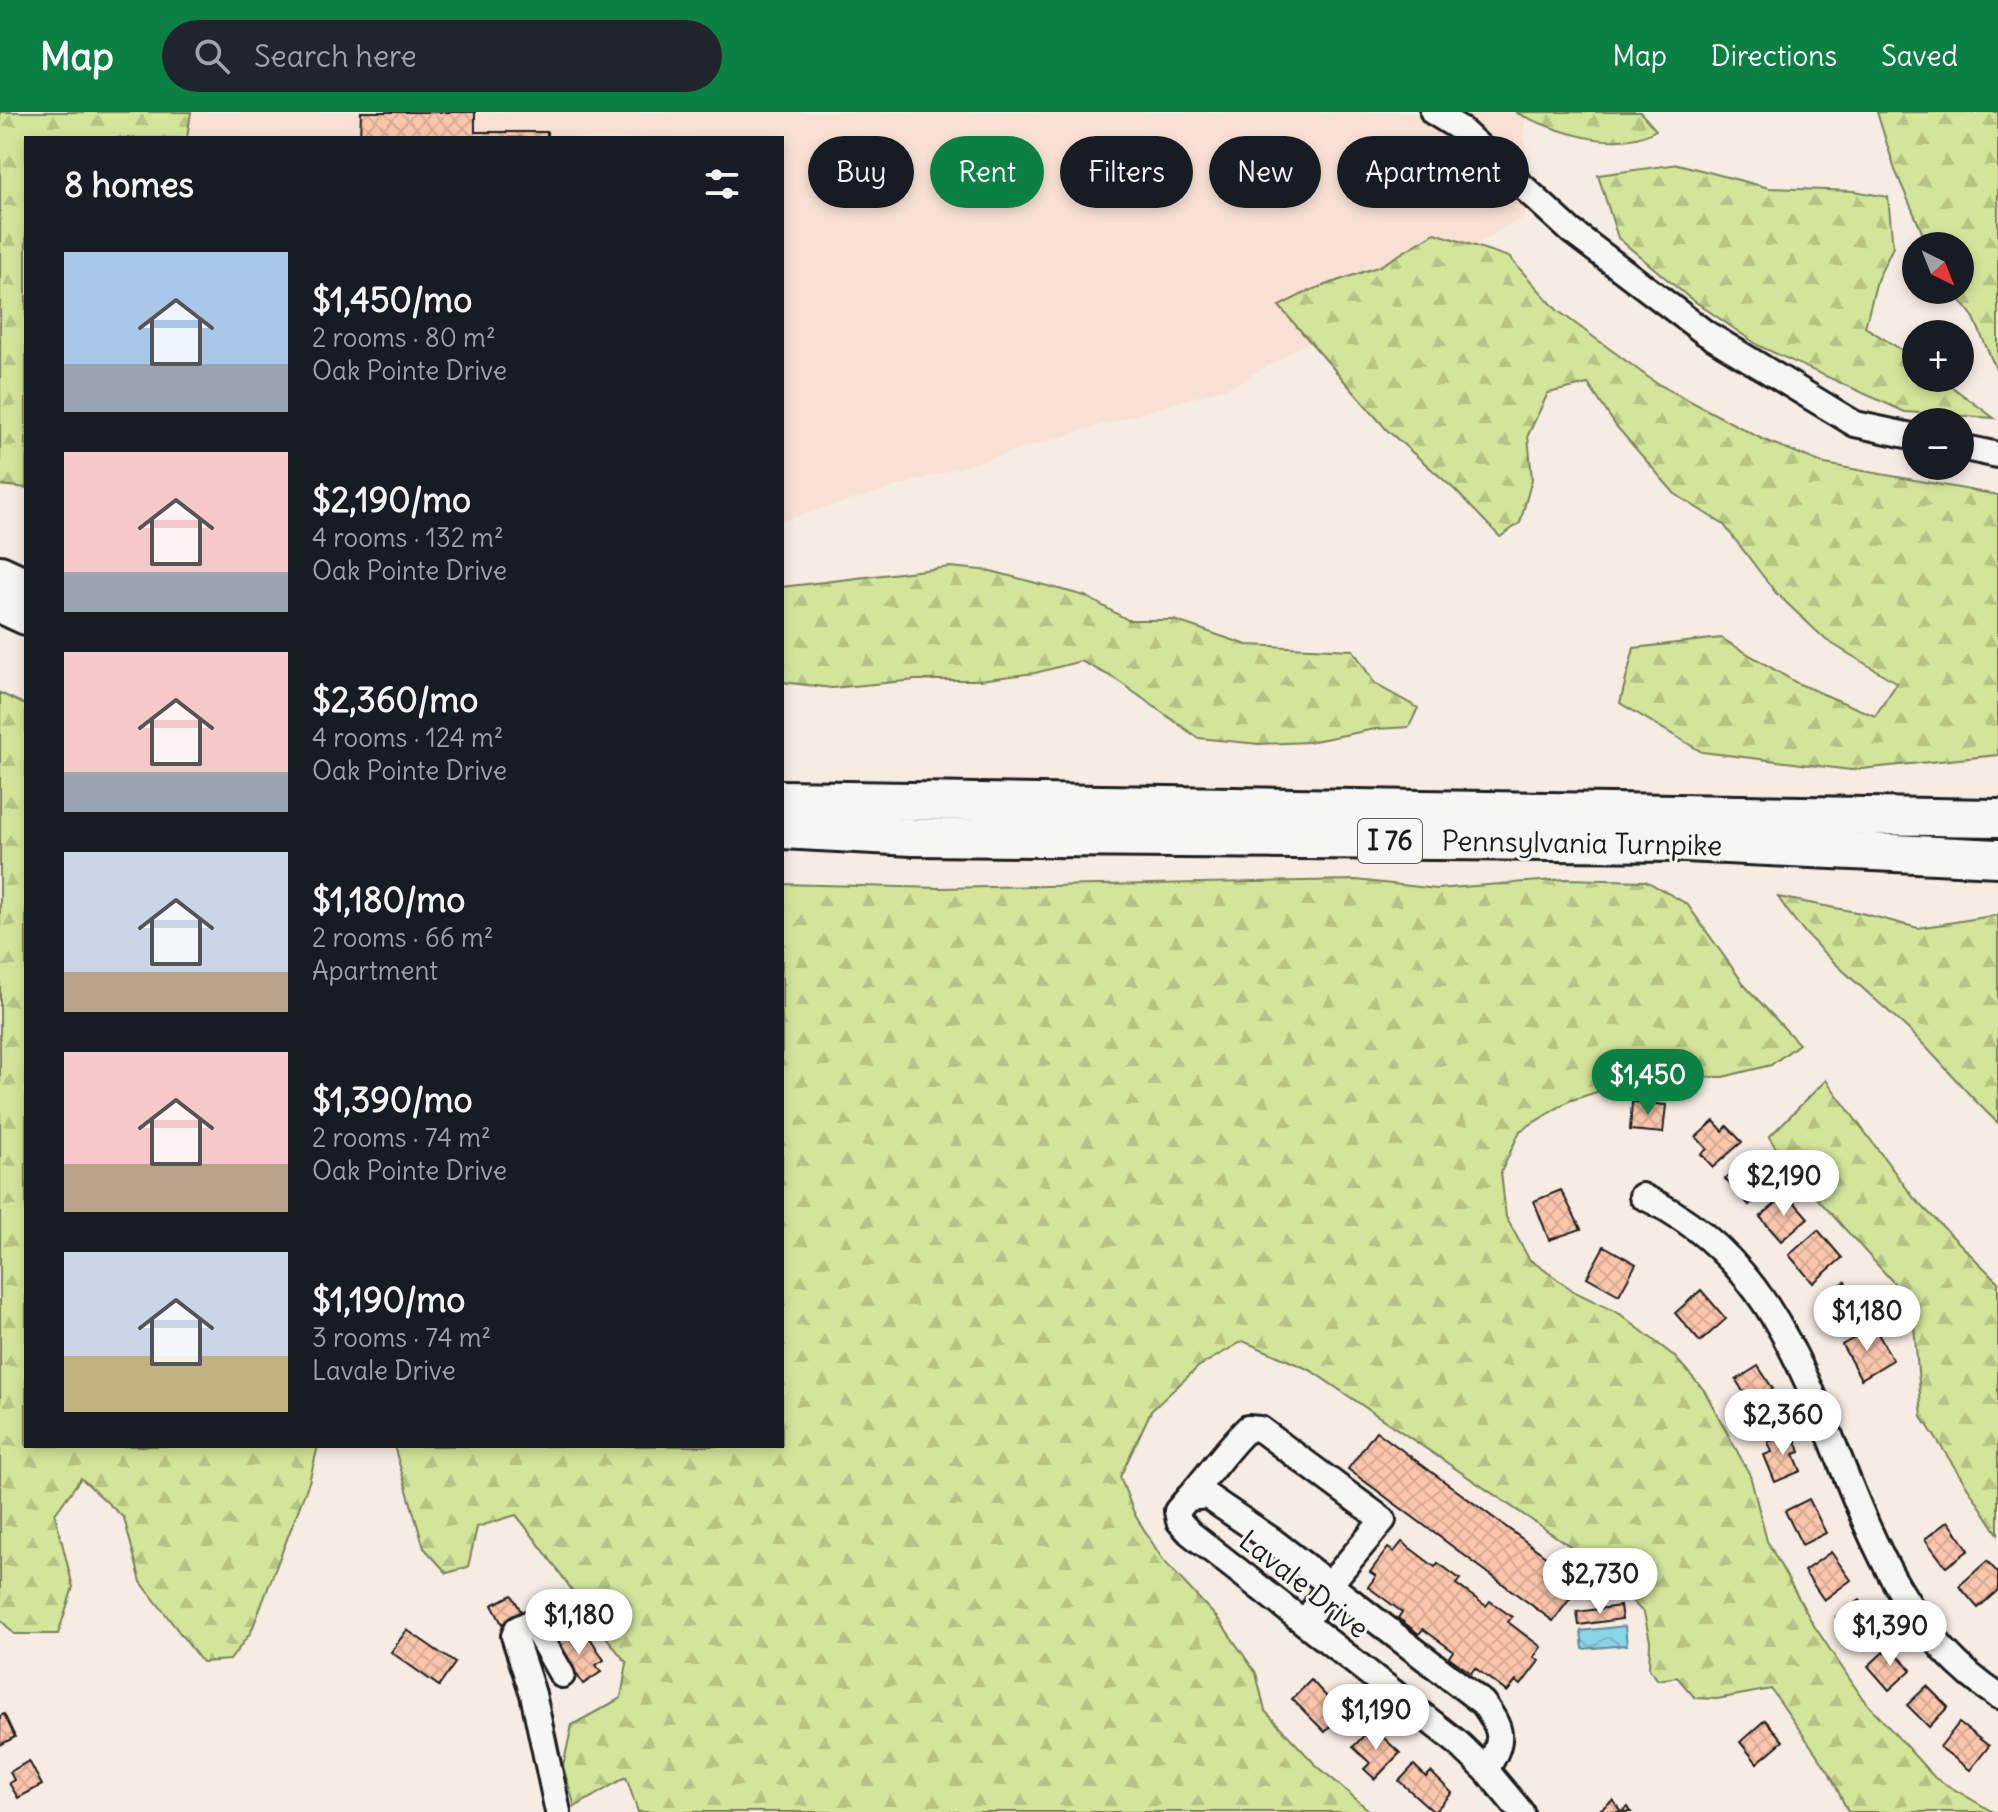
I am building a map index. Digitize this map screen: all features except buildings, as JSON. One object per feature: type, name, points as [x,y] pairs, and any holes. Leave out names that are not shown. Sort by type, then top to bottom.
[{"type":"highway","points":[[0,574],[24,585]]},
{"type":"highway","points":[[0,604],[24,615]]},
{"type":"highway","name":"Pennsylvania Turnpike","points":[[784,799],[1998,818]]},
{"type":"highway","name":"Pennsylvania Turnpike","points":[[784,830],[912,837],[1684,843],[1998,858]]},
{"type":"street","points":[[1433,112],[1459,128],[1571,231],[1704,332],[1855,424],[1902,434]]},
{"type":"street","points":[[1974,450],[1998,455]]},
{"type":"street","points":[[1642,1196],[1673,1210],[1693,1225],[1727,1257],[1775,1320],[1814,1389],[1855,1499],[1891,1578],[1942,1647],[1998,1696]]},
{"type":"street","points":[[1188,1498],[1248,1428],[1260,1429],[1383,1520],[1330,1584],[1305,1623]]},
{"type":"street","points":[[1188,1498],[1207,1496],[1330,1584],[1483,1703],[1500,1727],[1499,1749],[1486,1770]]},
{"type":"street","name":"Lavale Drive","points":[[1188,1498],[1177,1511],[1179,1521],[1190,1533],[1486,1770],[1521,1812]]},
{"type":"street","points":[[558,1812],[533,1694],[514,1636],[517,1629],[530,1623],[534,1626],[562,1675]]},
{"type":"shaded area","points":[[164,112],[1525,112],[1525,136],[1337,136],[1337,208],[1524,208],[1524,217],[1233,386],[784,520],[784,136],[163,136]]},
{"type":"green space","points":[[0,112],[191,112],[187,136],[24,136],[24,488],[0,485]]},
{"type":"green space","points":[[1515,112],[1640,112],[1656,130],[1640,137],[1604,140],[1566,132]]},
{"type":"green space","points":[[1877,112],[1998,112],[1998,374],[1974,318],[1964,304],[1974,304],[1974,232],[1922,232],[1895,170]]},
{"type":"green space","points":[[1678,164],[1769,188],[1854,191],[1888,197],[1893,247],[1877,280],[1865,327],[1902,350],[1902,392],[1959,392],[1994,418],[1974,417],[1974,408],[1902,408],[1902,411],[1759,346],[1687,296],[1618,238],[1598,175]]},
{"type":"green space","points":[[1435,233],[1509,257],[1557,310],[1656,383],[1762,439],[1825,464],[1998,495],[1998,755],[1851,770],[1702,752],[1620,703],[1634,648],[1721,638],[1797,683],[1875,716],[1897,683],[1826,640],[1776,593],[1724,525],[1675,494],[1616,426],[1588,384],[1548,393],[1528,435],[1532,479],[1520,523],[1500,537],[1454,489],[1387,430],[1279,306],[1311,290],[1380,266]]},
{"type":"green space","points":[[950,567],[991,571],[1085,596],[1128,620],[1174,620],[1247,645],[1353,650],[1375,684],[1418,708],[1409,727],[1375,729],[1309,742],[1259,744],[1198,738],[1114,678],[1081,661],[1035,673],[980,680],[916,680],[832,688],[784,682],[784,587]]},
{"type":"green space","points":[[0,693],[24,704],[24,1448],[318,1448],[309,1482],[251,1632],[230,1660],[202,1662],[141,1582],[124,1518],[81,1478],[55,1514],[73,1587],[58,1634],[14,1634],[0,1619]]},
{"type":"green space","points":[[1565,879],[1646,881],[1687,904],[1746,987],[1799,1044],[1771,1065],[1723,1077],[1643,1077],[1569,1101],[1520,1131],[1501,1172],[1506,1217],[1529,1259],[1575,1292],[1620,1314],[1674,1356],[1704,1390],[1750,1475],[1767,1541],[1813,1624],[1863,1699],[1935,1778],[1993,1812],[1848,1812],[1829,1772],[1771,1689],[1717,1699],[1695,1698],[1677,1677],[1658,1680],[1649,1669],[1650,1641],[1644,1613],[1589,1559],[1310,1370],[1243,1341],[1198,1367],[1151,1411],[1120,1477],[1135,1515],[1163,1560],[1219,1620],[1256,1673],[1265,1711],[1315,1764],[1371,1812],[638,1812],[626,1777],[575,1807],[563,1766],[572,1725],[621,1698],[627,1663],[516,1515],[477,1527],[468,1567],[447,1573],[424,1548],[395,1448],[784,1448],[784,884],[941,888],[1356,880],[1437,889]]},
{"type":"green space","points":[[1778,897],[1918,928],[1998,915],[1998,1123],[1912,1033],[1823,952]]},
{"type":"green space","points":[[1826,1080],[1914,1198],[1998,1282],[1998,1534],[1922,1417],[1912,1303],[1786,1164],[1769,1137]]},
{"type":"water","points":[[1625,1626],[1627,1645],[1583,1649],[1581,1631]]}]
